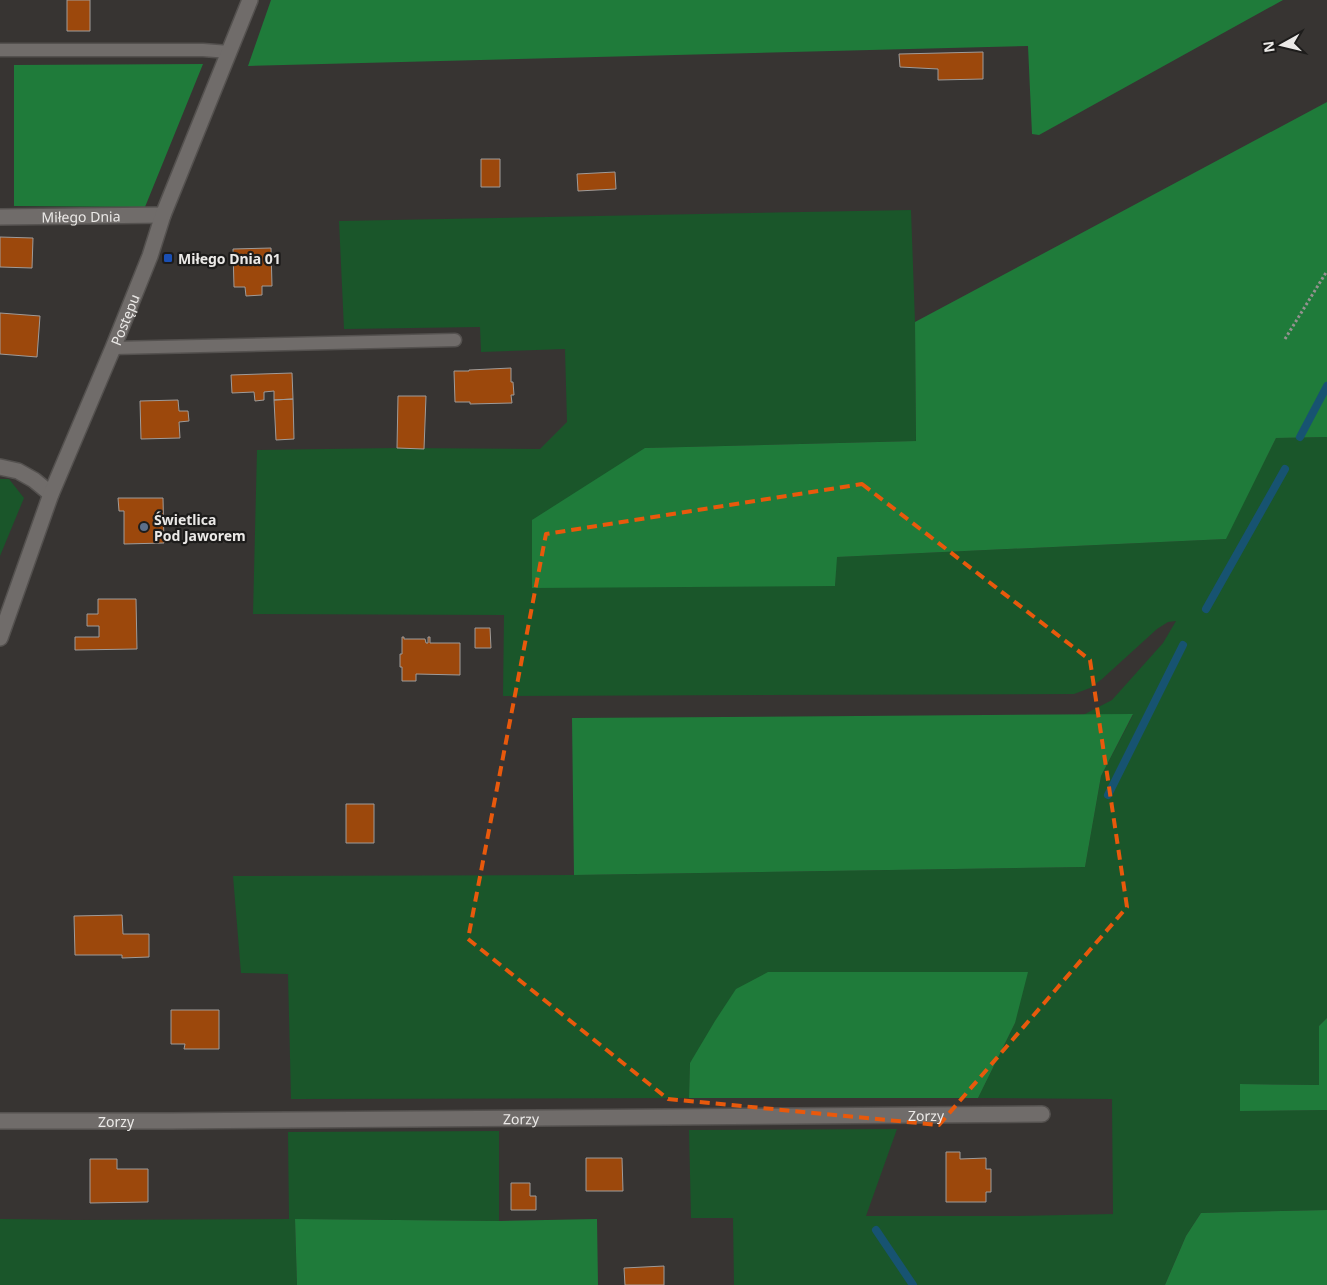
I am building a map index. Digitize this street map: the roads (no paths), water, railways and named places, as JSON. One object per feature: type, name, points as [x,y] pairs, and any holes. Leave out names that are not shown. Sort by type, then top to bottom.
[{"type":"street","name":"Postępu","points":[[0,638],[51,494],[113,348],[250,0]]},
{"type":"street","name":"Miłego Dnia","points":[[0,217],[164,216]]},
{"type":"street","points":[[0,467],[18,471],[34,480],[51,494]]},
{"type":"street","name":"Zorzy","points":[[0,1121],[1042,1114]]},
{"type":"lane","points":[[0,50],[203,50],[230,52]]},
{"type":"lane","points":[[113,348],[456,340]]},
{"type":"waterway","points":[[1300,437],[1327,386]]},
{"type":"waterway","points":[[1206,609],[1285,469]]},
{"type":"waterway","points":[[1108,795],[1183,645]]},
{"type":"waterway","points":[[876,1230],[913,1285]]},
{"type":"place","name":"Miłego Dnia 01","points":[[168,258]]},
{"type":"place","name":"Świetlica Pod Jaworem","points":[[144,527]]}]
